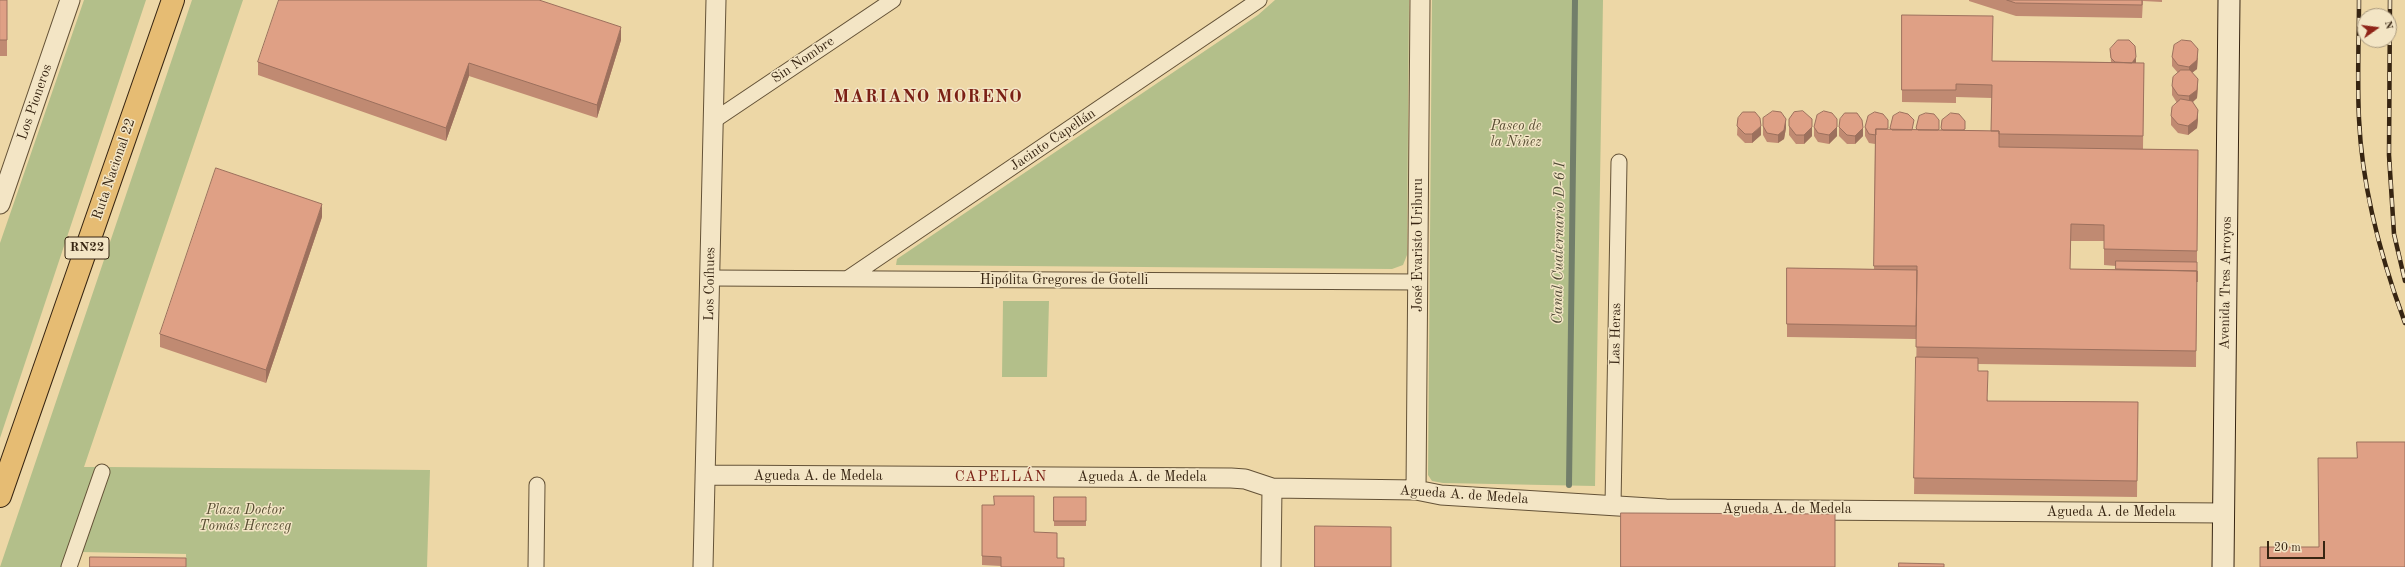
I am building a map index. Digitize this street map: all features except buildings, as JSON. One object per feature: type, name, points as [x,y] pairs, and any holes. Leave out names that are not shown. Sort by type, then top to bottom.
[{"type":"highway","name":"Ruta Nacional 22","points":[[0,496],[173,0]]},
{"type":"main road","name":"Avenida Tres Arroyos","points":[[2223,567],[2229,0]]},
{"type":"street","name":"Los Pioneros","points":[[0,204],[70,0]]},
{"type":"street","name":"Los Coíhues","points":[[703,567],[716,0]]},
{"type":"street","name":"Sin Nombre","points":[[713,121],[892,0]]},
{"type":"street","name":"Jacinto Capellán","points":[[847,279],[1259,0]]},
{"type":"street","name":"José Evaristo Uriburu","points":[[1416,490],[1420,0]]},
{"type":"street","name":"Las Heras","points":[[1613,505],[1619,162]]},
{"type":"street","name":"Hipólita Gregores de Gotelli","points":[[710,278],[1418,282]]},
{"type":"street","points":[[70,567],[102,472]]},
{"type":"street","name":"Agueda A. de Medela","points":[[705,475],[1231,478],[1245,479],[1272,488],[1416,490],[1441,495],[1666,509],[2224,513]]},
{"type":"street","points":[[536,567],[537,485]]},
{"type":"street","points":[[1271,567],[1272,488]]},
{"type":"green space","points":[[84,0],[146,0],[0,438],[0,243]]},
{"type":"green space","points":[[192,0],[243,0],[84,467],[96,467],[63,567],[0,567]]},
{"type":"green space","points":[[1275,0],[1409,0],[1407,255],[1403,265],[1392,269],[896,265],[897,259],[1258,15]]},
{"type":"green space","name":"Paseo de la Niñez","points":[[1432,0],[1603,0],[1595,486],[1443,483],[1432,481],[1428,475]]},
{"type":"green space","points":[[1003,301],[1049,301],[1047,377],[1002,377]]},
{"type":"green space","name":"Plaza Doctor Tomás Herczeg","points":[[109,467],[430,470],[427,567],[186,567],[186,554],[80,552]]},
{"type":"waterway","name":"Canal Cuaternario D-6 I","points":[[1569,485],[1575,0]]},
{"type":"railway","points":[[2359,0],[2358,104],[2364,171],[2374,223],[2388,274],[2405,323]]},
{"type":"railway","points":[[2390,0],[2389,155],[2394,234],[2405,281]]},
{"type":"district","name":"MARIANO MORENO","points":[[928,97]]},
{"type":"district","name":"CAPELLÁN","points":[[1001,477]]}]
